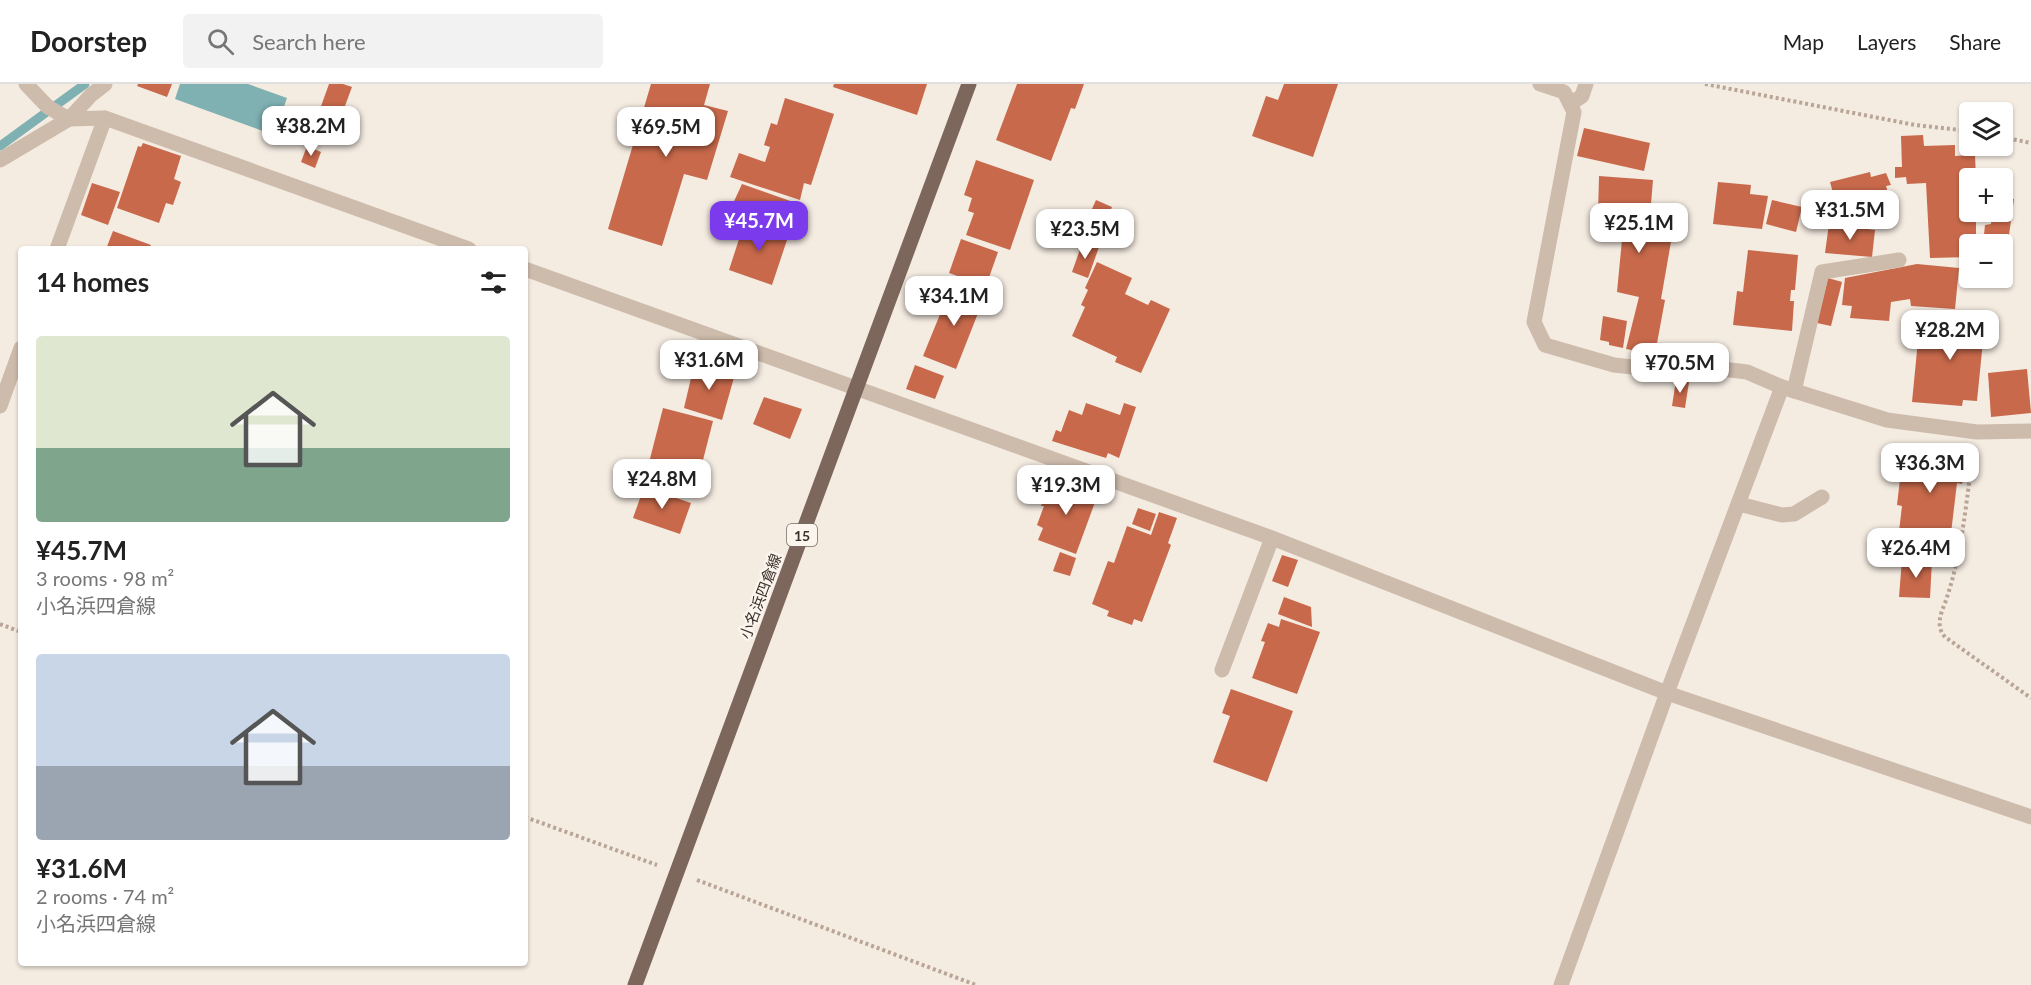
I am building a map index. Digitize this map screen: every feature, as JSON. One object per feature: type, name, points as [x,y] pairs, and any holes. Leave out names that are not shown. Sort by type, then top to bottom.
[{"type":"main road","name":"小名浜四倉線","points":[[635,985],[969,84]]},
{"type":"street","points":[[26,84],[59,113],[105,118],[461,246]]},
{"type":"street","points":[[0,160],[59,113],[91,95],[105,84]]},
{"type":"street","points":[[1540,84],[1564,92],[1574,112],[1533,322],[1545,345],[1614,365],[1747,372],[1788,389],[1887,420],[1977,432],[2031,431]]},
{"type":"street","points":[[1570,104],[1582,96],[1586,84]]},
{"type":"street","points":[[58,246],[105,118]]},
{"type":"street","points":[[1561,985],[1667,693],[1739,504],[1788,389],[1822,272],[1899,260]]},
{"type":"street","points":[[528,270],[1272,538],[1667,693],[2031,817]]},
{"type":"street","points":[[0,406],[18,356]]},
{"type":"street","points":[[1739,504],[1782,515],[1794,514],[1822,497]]},
{"type":"street","points":[[1222,670],[1272,538]]},
{"type":"path","points":[[1705,84],[1915,125],[1959,130]]},
{"type":"path","points":[[2013,139],[2031,143]]},
{"type":"path","points":[[1977,432],[1955,570],[1940,618],[1940,632],[2031,698]]},
{"type":"path","points":[[0,624],[18,631]]},
{"type":"path","points":[[528,818],[976,985]]},
{"type":"water","points":[[180,84],[248,84],[287,98],[274,135],[175,99]]},
{"type":"building","points":[[138,84],[172,84],[167,97],[137,86]]},
{"type":"building","points":[[329,84],[343,84],[352,87],[336,130],[315,123]]},
{"type":"building","points":[[651,84],[710,84],[704,105],[728,111],[707,180],[684,174],[662,246],[608,229]]},
{"type":"building","points":[[834,84],[927,84],[917,115],[833,87]]},
{"type":"building","points":[[1017,84],[1084,84],[1075,109],[1071,108],[1051,161],[996,140]]},
{"type":"building","points":[[1284,84],[1338,84],[1313,157],[1252,136],[1266,96],[1278,100]]},
{"type":"building","points":[[785,98],[834,114],[811,185],[804,183],[800,200],[730,177],[739,153],[765,162],[770,147],[764,145],[771,123],[777,125]]},
{"type":"building","points":[[1584,128],[1650,143],[1644,171],[1577,156]]},
{"type":"building","points":[[1923,135],[1924,146],[1955,145],[1955,156],[1975,156],[1976,168],[1959,168],[1959,222],[1976,222],[1976,234],[1959,234],[1959,257],[1930,258],[1926,183],[1907,184],[1906,177],[1895,178],[1895,167],[1902,167],[1901,136]]},
{"type":"building","points":[[143,143],[181,156],[174,179],[181,182],[173,205],[166,203],[159,223],[117,208],[138,146],[141,147]]},
{"type":"building","points":[[307,146],[321,152],[315,168],[301,162]]},
{"type":"building","points":[[976,160],[1034,180],[1010,250],[966,235],[974,213],[968,211],[972,198],[964,195]]},
{"type":"building","points":[[1870,172],[1871,177],[1886,173],[1891,185],[1886,186],[1892,205],[1885,207],[1887,213],[1842,225],[1830,182]]},
{"type":"building","points":[[1599,176],[1653,180],[1650,216],[1675,219],[1661,299],[1665,300],[1655,354],[1626,349],[1639,297],[1617,292],[1624,219],[1598,215]]},
{"type":"building","points":[[1718,182],[1751,185],[1750,194],[1768,196],[1762,229],[1713,224]]},
{"type":"building","points":[[92,183],[120,192],[108,225],[81,215]]},
{"type":"building","points":[[742,184],[796,203],[787,229],[730,210]]},
{"type":"building","points":[[1096,200],[1112,207],[1101,234],[1084,227]]},
{"type":"building","points":[[1772,200],[1802,207],[1796,232],[1766,224]]},
{"type":"building","points":[[742,219],[789,234],[772,285],[729,270],[741,233],[738,232]]},
{"type":"building","points":[[1991,222],[2011,222],[2009,234],[1984,234],[1985,225]]},
{"type":"building","points":[[1829,224],[1875,230],[1872,257],[1825,253]]},
{"type":"building","points":[[113,231],[151,245],[150,246],[107,246]]},
{"type":"building","points":[[961,239],[998,252],[986,286],[949,273]]},
{"type":"building","points":[[1083,241],[1099,247],[1088,278],[1072,272]]},
{"type":"building","points":[[1748,250],[1798,255],[1795,290],[1791,290],[1790,301],[1794,301],[1792,331],[1733,325],[1737,291],[1743,292]]},
{"type":"building","points":[[1097,262],[1132,278],[1125,294],[1148,305],[1151,300],[1170,309],[1141,373],[1115,362],[1117,357],[1072,336],[1085,307],[1081,305],[1088,290],[1085,288]]},
{"type":"building","points":[[1917,264],[1959,268],[1955,309],[1911,306],[1910,299],[1891,302],[1889,321],[1850,318],[1852,306],[1842,305],[1845,278]]},
{"type":"building","points":[[1828,278],[1842,282],[1831,326],[1817,323]]},
{"type":"building","points":[[952,285],[984,298],[956,369],[923,356]]},
{"type":"building","points":[[1603,316],[1627,321],[1623,348],[1600,340]]},
{"type":"building","points":[[1973,317],[1993,318],[1990,342],[1983,341],[1977,401],[1963,400],[1962,406],[1912,402],[1920,320],[1972,325]]},
{"type":"building","points":[[695,361],[735,374],[722,420],[684,408]]},
{"type":"building","points":[[915,365],[944,376],[935,399],[906,389]]},
{"type":"building","points":[[2027,369],[2031,413],[1991,417],[1988,373]]},
{"type":"building","points":[[1676,380],[1689,382],[1685,408],[1672,406]]},
{"type":"building","points":[[764,397],[802,409],[790,439],[753,424]]},
{"type":"building","points":[[1086,403],[1120,415],[1124,403],[1136,407],[1119,458],[1108,453],[1106,458],[1052,441],[1056,430],[1061,432],[1069,410],[1082,415]]},
{"type":"building","points":[[663,408],[713,421],[694,495],[644,482]]},
{"type":"building","points":[[1912,445],[1967,452],[1962,484],[1957,483],[1951,533],[1947,532],[1946,545],[1898,540],[1902,506],[1897,505],[1900,479],[1908,480]]},
{"type":"building","points":[[1057,479],[1098,494],[1076,554],[1038,540],[1043,528],[1037,525],[1044,506],[1041,506],[1047,489],[1052,491]]},
{"type":"building","points":[[644,487],[691,503],[680,534],[633,518]]},
{"type":"building","points":[[1138,508],[1156,514],[1150,531],[1132,524]]},
{"type":"building","points":[[1159,512],[1177,518],[1168,543],[1171,545],[1142,622],[1134,619],[1132,625],[1107,616],[1109,611],[1092,604],[1108,561],[1114,563],[1127,526],[1151,535]]},
{"type":"building","points":[[1060,552],[1076,558],[1070,576],[1053,571]]},
{"type":"building","points":[[1282,555],[1298,560],[1288,587],[1272,581]]},
{"type":"building","points":[[1902,559],[1932,560],[1930,598],[1899,597]]},
{"type":"building","points":[[1284,597],[1311,607],[1312,627],[1278,614]]},
{"type":"building","points":[[1281,619],[1320,632],[1297,694],[1252,678],[1265,642],[1261,641],[1268,623],[1279,627]]},
{"type":"building","points":[[1231,689],[1293,711],[1267,782],[1213,762],[1230,716],[1222,713]]},
{"type":"waterway","points":[[0,146],[85,84]]}]
